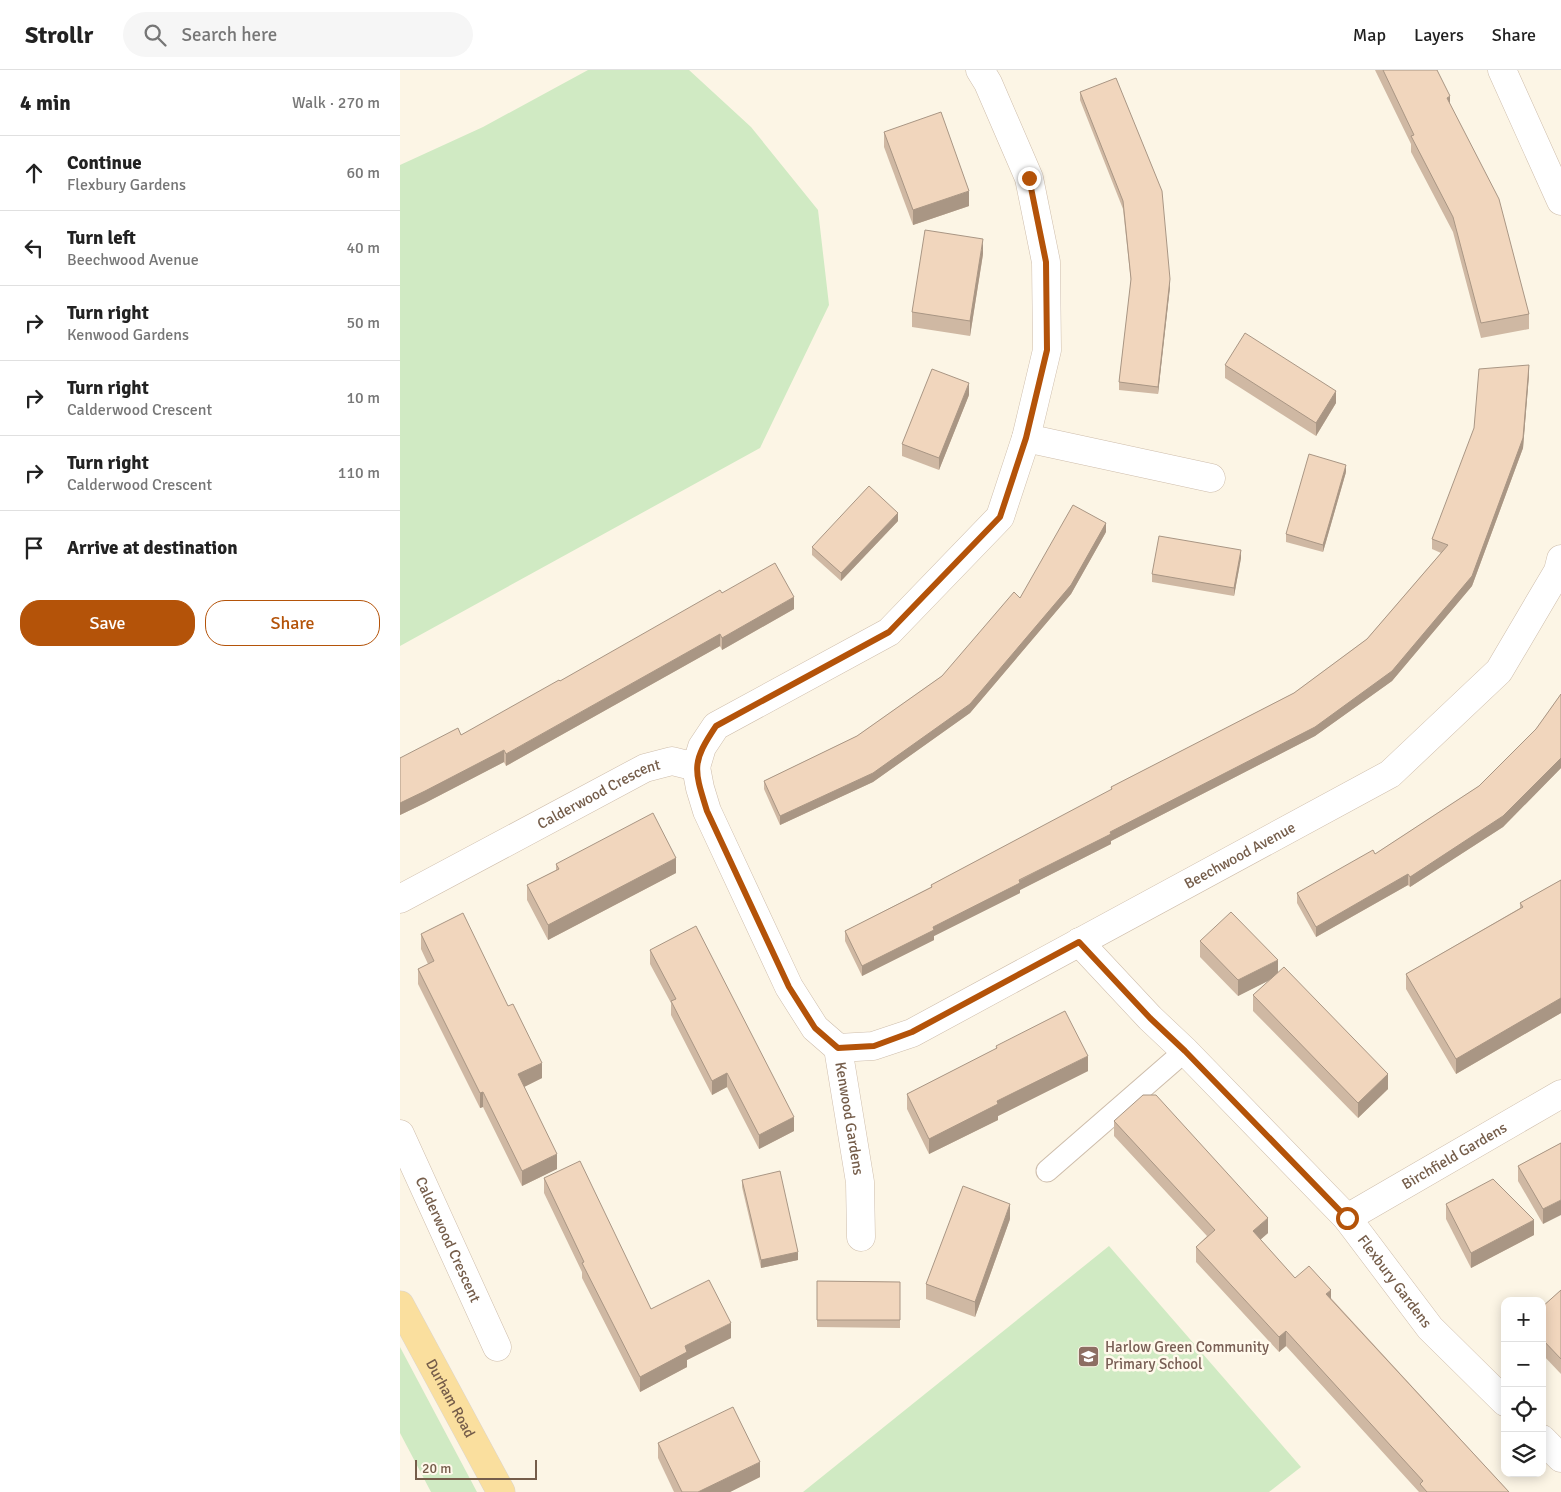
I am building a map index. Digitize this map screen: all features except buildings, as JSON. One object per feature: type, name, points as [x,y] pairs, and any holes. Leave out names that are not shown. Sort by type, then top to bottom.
[{"type":"main road","name":"Durham Road","points":[[400,1305],[501,1492]]},
{"type":"street","points":[[696,768],[702,747],[716,726],[889,632],[930,592],[1000,517],[1026,438],[1047,350],[1046,262],[1029,178],[988,83],[980,70]]},
{"type":"street","points":[[1502,70],[1561,201]]},
{"type":"street","points":[[1026,438],[1211,478]]},
{"type":"street","name":"Beechwood Avenue","points":[[838,1048],[874,1046],[912,1032],[1390,774],[1499,671],[1558,571],[1561,559]]},
{"type":"street","name":"Calderwood Crescent","points":[[400,899],[645,768],[672,762],[696,768]]},
{"type":"street","name":"Kenwood Gardens","points":[[696,768],[707,811],[789,987],[815,1028],[838,1048],[860,1182],[861,1238]]},
{"type":"street","name":"Flexbury Gardens","points":[[1079,942],[1150,1018],[1185,1051],[1347,1218],[1430,1328],[1501,1398]]},
{"type":"street","name":"Birchfield Gardens","points":[[1347,1218],[1561,1094]]},
{"type":"street","name":"Calderwood Crescent","points":[[400,1134],[497,1347]]},
{"type":"street","points":[[1546,1444],[1561,1458]]},
{"type":"lane","points":[[1047,1171],[1185,1051]]},
{"type":"green space","points":[[588,70],[689,70],[751,127],[818,210],[829,305],[760,448],[400,646],[400,165],[483,127]]},
{"type":"green space","name":"Harlow Green Community Primary School","points":[[1109,1246],[1301,1467],[1269,1492],[803,1492]]},
{"type":"green space","points":[[400,1347],[477,1492],[431,1492],[400,1433]]},
{"type":"place","name":"Harlow Green Community Primary School","points":[[1089,1356]]},
{"type":"route","points":[[1029,178],[1046,262],[1047,350],[1026,438],[1000,517],[930,592],[889,632],[716,726],[702,747],[696,768],[707,811],[789,987],[815,1028],[838,1048],[874,1046],[912,1032],[1079,942],[1150,1018],[1185,1051],[1347,1218]]}]
